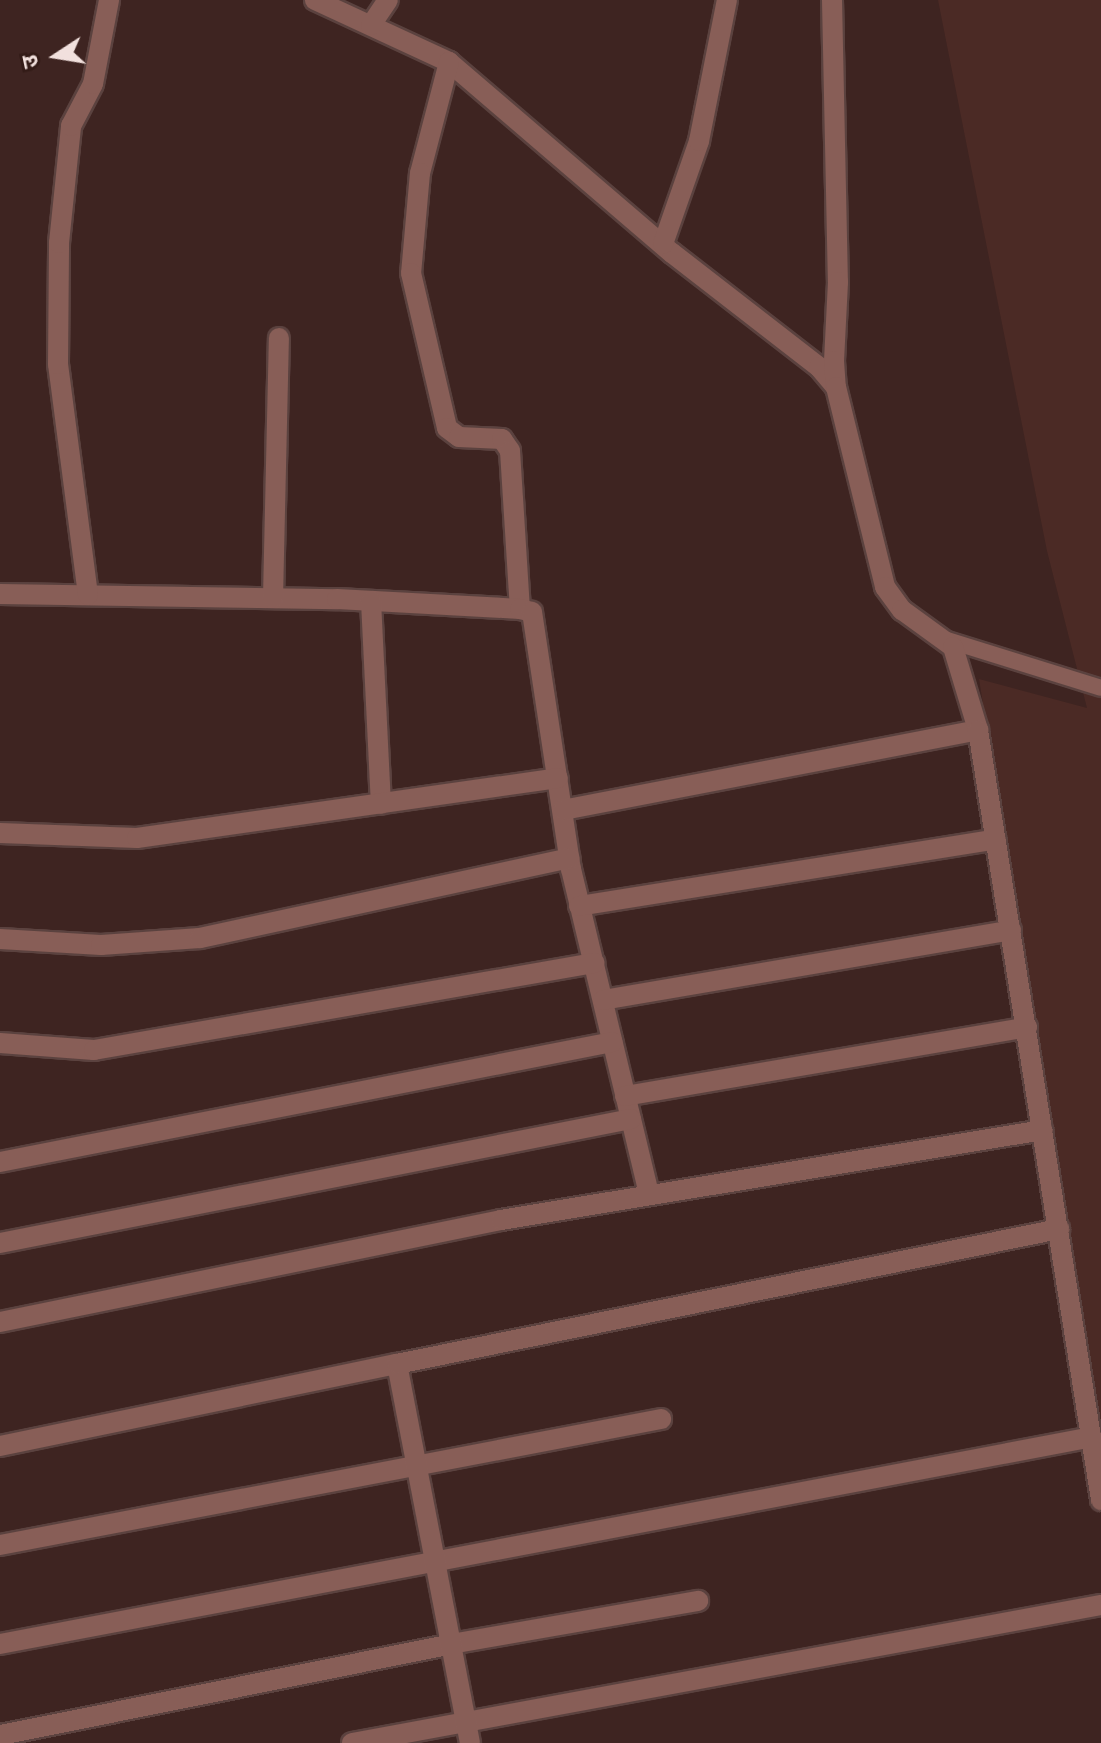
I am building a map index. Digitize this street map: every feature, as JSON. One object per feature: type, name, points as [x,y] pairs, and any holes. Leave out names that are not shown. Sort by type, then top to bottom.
[{"type":"street","points":[[88,595],[58,364],[59,243],[71,126],[93,84],[109,0]]},
{"type":"street","points":[[315,0],[449,62],[663,244],[819,367],[836,387]]},
{"type":"street","points":[[371,25],[388,0]]},
{"type":"street","points":[[663,244],[699,141],[727,0]]},
{"type":"street","points":[[832,0],[838,282],[834,361],[836,387],[885,587],[902,610],[953,647],[978,730],[1101,1500]]},
{"type":"street","points":[[449,62],[420,173],[411,273],[447,428],[459,437],[502,439],[510,451],[520,609]]},
{"type":"street","points":[[273,598],[279,338]]},
{"type":"street","points":[[0,594],[371,601],[520,609],[534,616],[569,858],[649,1195]]},
{"type":"street","points":[[371,601],[381,804]]},
{"type":"street","points":[[563,810],[978,730]]},
{"type":"street","points":[[0,833],[137,838],[558,778]]},
{"type":"street","points":[[579,906],[996,839]]},
{"type":"street","points":[[0,939],[101,945],[200,938],[569,858]]},
{"type":"street","points":[[603,1000],[1011,930]]},
{"type":"street","points":[[0,1043],[94,1050],[594,963]]},
{"type":"street","points":[[625,1096],[1027,1027]]},
{"type":"street","points":[[0,1162],[612,1042]]},
{"type":"street","points":[[0,1243],[631,1119]]},
{"type":"street","points":[[0,1322],[501,1220],[1043,1130]]},
{"type":"street","points":[[0,1446],[1059,1229]]},
{"type":"street","points":[[397,1364],[468,1733]]},
{"type":"street","points":[[0,1545],[417,1468],[661,1419]]},
{"type":"street","points":[[0,1644],[1092,1437]]},
{"type":"street","points":[[2,1743],[0,1734],[451,1644],[698,1601]]},
{"type":"street","points":[[352,1743],[468,1733],[1101,1605]]},
{"type":"lane","points":[[942,638],[1101,688]]},
{"type":"shaded area","points":[[938,0],[1101,0],[1101,1427],[979,679],[1087,708],[1047,551]]}]
